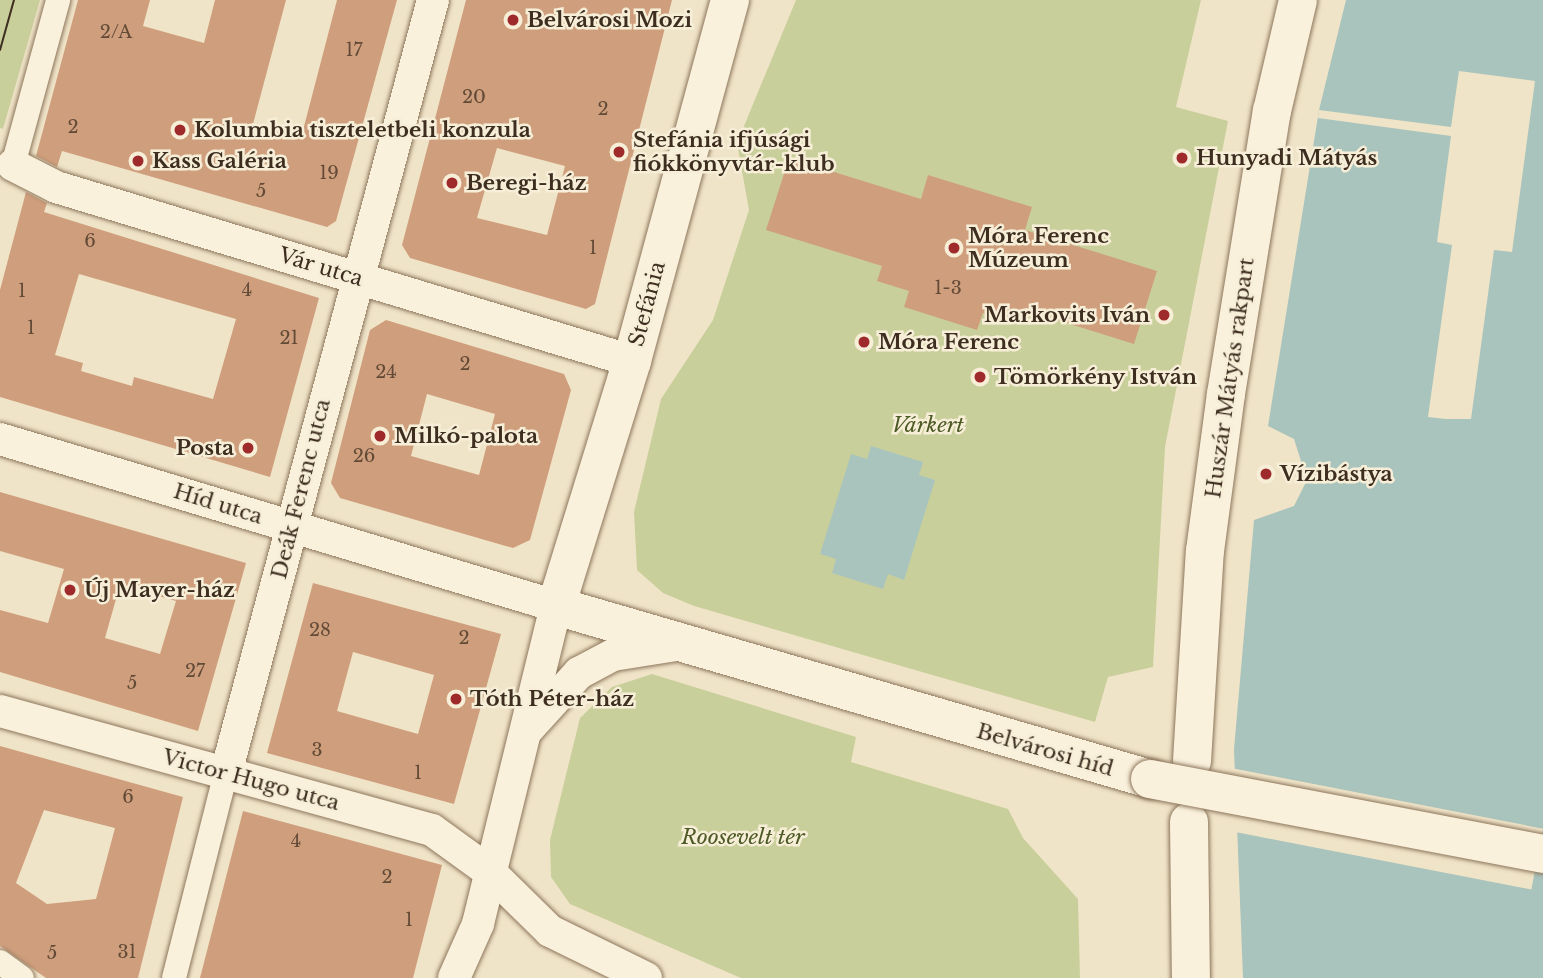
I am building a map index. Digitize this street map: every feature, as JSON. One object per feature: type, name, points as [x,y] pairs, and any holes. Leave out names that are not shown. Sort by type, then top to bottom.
[{"type":"street","points":[[13,165],[58,0]]},
{"type":"street","name":"Deák Ferenc utca","points":[[174,978],[293,527],[355,277],[433,0]]},
{"type":"street","name":"Stefánia","points":[[556,606],[632,361],[730,0]]},
{"type":"street","name":"Huszár Mátyás rakpart","points":[[1192,761],[1205,551],[1226,394],[1272,111],[1297,0]]},
{"type":"street","name":"Vár utca","points":[[13,165],[56,187],[632,361]]},
{"type":"street","name":"Híd utca","points":[[0,439],[556,606]]},
{"type":"street","points":[[454,978],[478,924],[556,606]]},
{"type":"street","name":"Belvárosi híd","points":[[556,606],[1150,779],[1543,854]]},
{"type":"street","points":[[523,736],[579,673],[651,645],[690,645]]},
{"type":"street","name":"Victor Hugo utca","points":[[0,711],[432,830],[490,872]]},
{"type":"street","points":[[1189,822],[1191,978]]},
{"type":"street","points":[[490,872],[550,931],[646,978]]},
{"type":"street","points":[[0,962],[22,978]]},
{"type":"green space","points":[[0,0],[40,0],[3,129],[0,128]]},
{"type":"green space","name":"Várkert","points":[[796,0],[1201,0],[1176,107],[1228,121],[1165,447],[1153,667],[1108,677],[1095,722],[694,606],[663,593],[637,570],[634,512],[661,399],[713,320],[749,210],[737,143]]},
{"type":"green space","name":"Roosevelt tér","points":[[652,674],[856,737],[851,762],[1008,809],[1023,838],[1078,899],[1080,978],[741,978],[570,904],[551,877],[550,840],[580,718],[612,687]]},
{"type":"water","points":[[1346,0],[1543,0],[1543,978],[1243,978],[1234,749],[1254,520],[1294,506],[1307,480],[1294,439],[1268,426],[1319,110]]},
{"type":"water","points":[[871,446],[923,462],[919,475],[935,480],[904,580],[888,574],[883,589],[832,573],[836,559],[820,554],[851,454],[867,459]]},
{"type":"pier","points":[[1459,71],[1535,81],[1512,252],[1494,250],[1471,419],[1446,419],[1428,417],[1452,245],[1437,242],[1451,136],[1318,118],[1319,110],[1451,127]]},
{"type":"pier","points":[[1231,768],[1543,829],[1531,890],[1219,829]]},
{"type":"building","points":[[78,0],[150,0],[143,26],[204,43],[215,0],[286,0],[253,124],[301,138],[337,0],[397,0],[336,221],[327,227],[62,151],[57,167],[36,156]]},
{"type":"building","points":[[466,0],[672,0],[595,304],[586,309],[410,258],[402,245]],"holes":[[[497,148],[565,166],[547,235],[477,218]]]},
{"type":"building","name":"Móra Ferenc Múzeum","points":[[789,158],[921,199],[928,175],[1032,207],[1025,230],[1157,271],[1134,344],[1022,309],[1018,324],[983,313],[977,330],[904,307],[909,291],[877,281],[882,266],[766,230]]},
{"type":"building","points":[[26,192],[47,203],[44,212],[319,298],[270,477],[0,397],[0,290]],"holes":[[[79,274],[236,319],[213,399],[134,377],[132,386],[81,371],[83,363],[55,355]]]},
{"type":"building","name":"Milkó-palota","points":[[386,320],[564,374],[571,390],[530,540],[513,548],[340,498],[331,483],[370,330]],"holes":[[[427,394],[495,414],[479,475],[411,456]]]},
{"type":"building","points":[[0,492],[246,563],[198,731],[0,672],[0,610],[48,623],[64,569],[0,551]],"holes":[[[120,585],[176,601],[160,654],[105,638]]]},
{"type":"building","points":[[313,583],[501,634],[454,804],[267,753]],"holes":[[[353,652],[434,675],[418,734],[337,711]]]},
{"type":"building","points":[[0,746],[183,797],[138,978],[46,978],[0,946]],"holes":[[[44,810],[115,828],[96,899],[47,904],[16,883]]]},
{"type":"building","points":[[243,811],[442,865],[413,978],[200,978]]},
{"type":"tram line","points":[[0,50],[14,0]]},
{"type":"place","name":"Belvárosi Mozi","points":[[513,20]]},
{"type":"place","name":"Kolumbia tiszteletbeli konzula","points":[[180,130]]},
{"type":"place","name":"Stefánia ifjúsági fiókkönyvtár-klub","points":[[619,152]]},
{"type":"place","name":"Hunyadi Mátyás","points":[[1182,158]]},
{"type":"place","name":"Kass Galéria","points":[[138,161]]},
{"type":"place","name":"Beregi-ház","points":[[452,183]]},
{"type":"place","name":"Móra Ferenc Múzeum","points":[[954,248]]},
{"type":"place","name":"Markovits Iván","points":[[1164,315]]},
{"type":"place","name":"Móra Ferenc","points":[[864,342]]},
{"type":"place","name":"Tömörkény István","points":[[980,377]]},
{"type":"place","name":"Milkó-palota","points":[[380,436]]},
{"type":"place","name":"Posta","points":[[248,448]]},
{"type":"place","name":"Vízibástya","points":[[1266,474]]},
{"type":"place","name":"Új Mayer-ház","points":[[70,590]]},
{"type":"place","name":"Tóth Péter-ház","points":[[456,699]]}]
